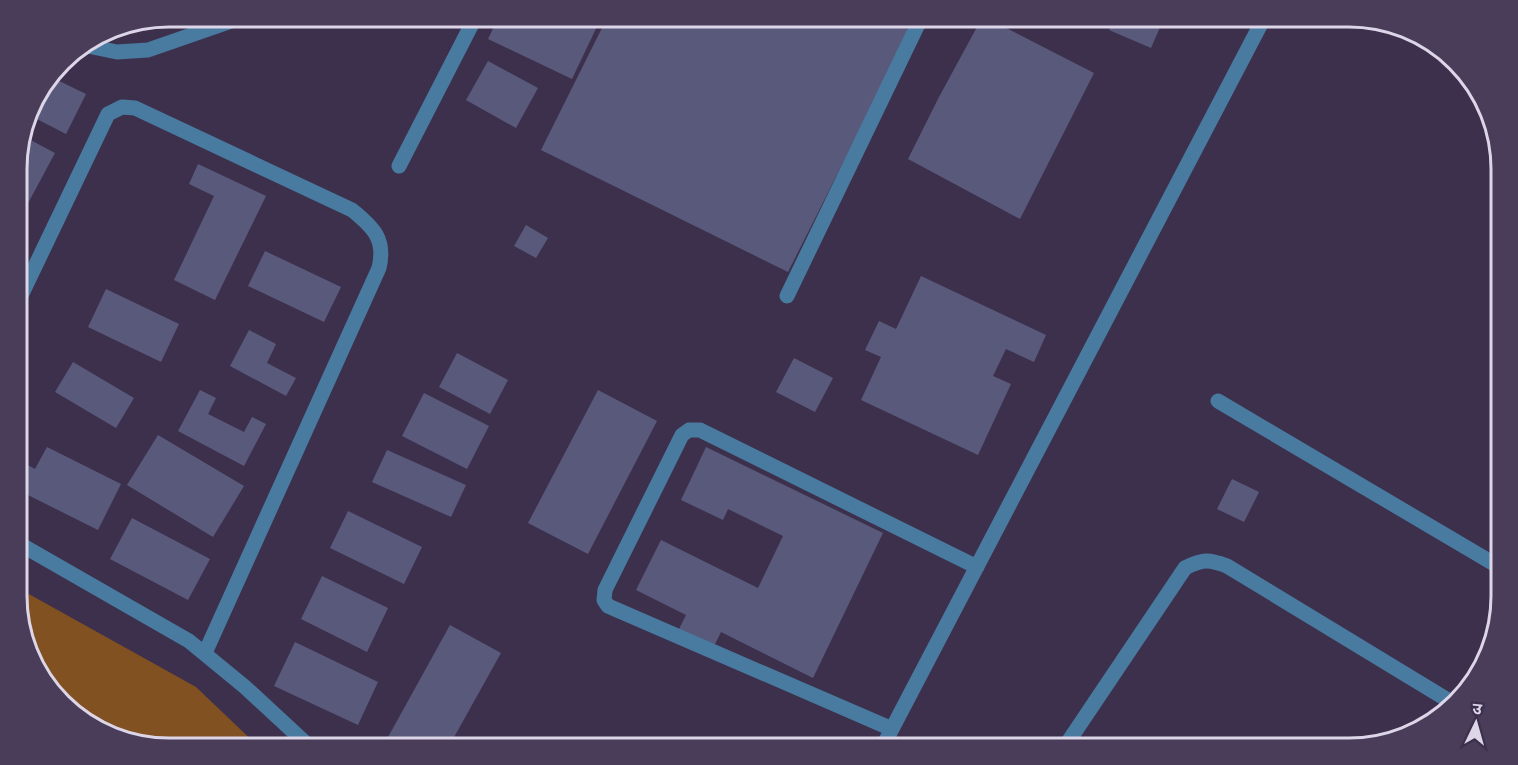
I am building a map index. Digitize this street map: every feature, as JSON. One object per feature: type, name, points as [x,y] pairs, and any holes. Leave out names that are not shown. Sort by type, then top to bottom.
[{"type":"street","points":[[96,48],[117,52],[148,50],[207,27]]},
{"type":"street","points":[[399,166],[470,27]]},
{"type":"street","points":[[787,296],[917,27]]},
{"type":"street","points":[[887,738],[1259,27]]},
{"type":"street","points":[[27,283],[108,114],[122,107],[135,108],[352,210],[373,227],[381,245],[379,268],[205,653]]},
{"type":"street","points":[[1218,402],[1491,562]]},
{"type":"street","points":[[892,729],[608,606],[604,600],[605,590],[682,435],[689,430],[700,430],[978,567]]},
{"type":"street","points":[[27,548],[157,622],[205,653],[299,738]]},
{"type":"street","points":[[1071,738],[1185,568],[1198,561],[1212,560],[1227,566],[1446,699]]},
{"type":"shaded area","points":[[27,593],[196,687],[250,738],[151,737],[132,733],[106,723],[75,703],[62,690],[46,667],[32,633]]},
{"type":"building","points":[[494,27],[597,27],[572,79],[488,39]]},
{"type":"building","points":[[602,27],[904,27],[910,30],[788,272],[541,150]]},
{"type":"building","points":[[977,27],[1004,27],[1094,73],[1020,219],[908,159]]},
{"type":"building","points":[[1110,27],[1160,27],[1151,48],[1109,30]]},
{"type":"building","points":[[488,61],[538,88],[516,128],[466,100]]},
{"type":"building","points":[[58,80],[86,94],[66,134],[37,119]]},
{"type":"building","points":[[30,140],[55,153],[27,205],[27,160]]},
{"type":"building","points":[[198,164],[266,196],[215,300],[174,280],[214,196],[189,184]]},
{"type":"building","points":[[526,225],[548,238],[536,258],[514,246]]},
{"type":"building","points":[[265,251],[341,287],[324,322],[248,286]]},
{"type":"building","points":[[921,276],[1046,335],[1034,362],[1006,349],[993,376],[1011,384],[978,455],[861,400],[881,357],[865,350],[879,321],[896,329]]},
{"type":"building","points":[[106,289],[179,324],[161,362],[88,327]]},
{"type":"building","points":[[249,330],[276,344],[267,363],[296,378],[286,396],[230,366]]},
{"type":"building","points":[[457,353],[508,380],[490,414],[439,387]]},
{"type":"building","points":[[794,358],[833,378],[815,412],[776,392]]},
{"type":"building","points":[[73,362],[134,398],[116,428],[55,392]]},
{"type":"building","points":[[200,390],[216,398],[208,414],[244,432],[252,417],[266,424],[244,466],[178,431]]},
{"type":"building","points":[[598,390],[657,421],[588,554],[528,523]]},
{"type":"building","points":[[424,393],[489,426],[467,469],[402,436]]},
{"type":"building","points":[[158,435],[244,486],[213,537],[127,485]]},
{"type":"building","points":[[47,447],[121,484],[98,530],[27,494],[27,465],[35,469]]},
{"type":"building","points":[[706,447],[883,533],[813,678],[721,632],[714,646],[679,629],[686,615],[636,590],[661,540],[758,588],[783,536],[728,509],[723,520],[681,500]]},
{"type":"building","points":[[387,450],[466,485],[451,517],[372,482]]},
{"type":"building","points":[[1232,479],[1259,492],[1244,522],[1217,509]]},
{"type":"building","points":[[348,511],[422,547],[404,584],[330,548]]},
{"type":"building","points":[[132,518],[210,559],[188,600],[110,559]]},
{"type":"building","points":[[322,576],[388,608],[367,652],[301,619]]},
{"type":"building","points":[[450,625],[501,653],[454,738],[388,738]]},
{"type":"building","points":[[295,642],[378,682],[358,725],[274,686]]}]
